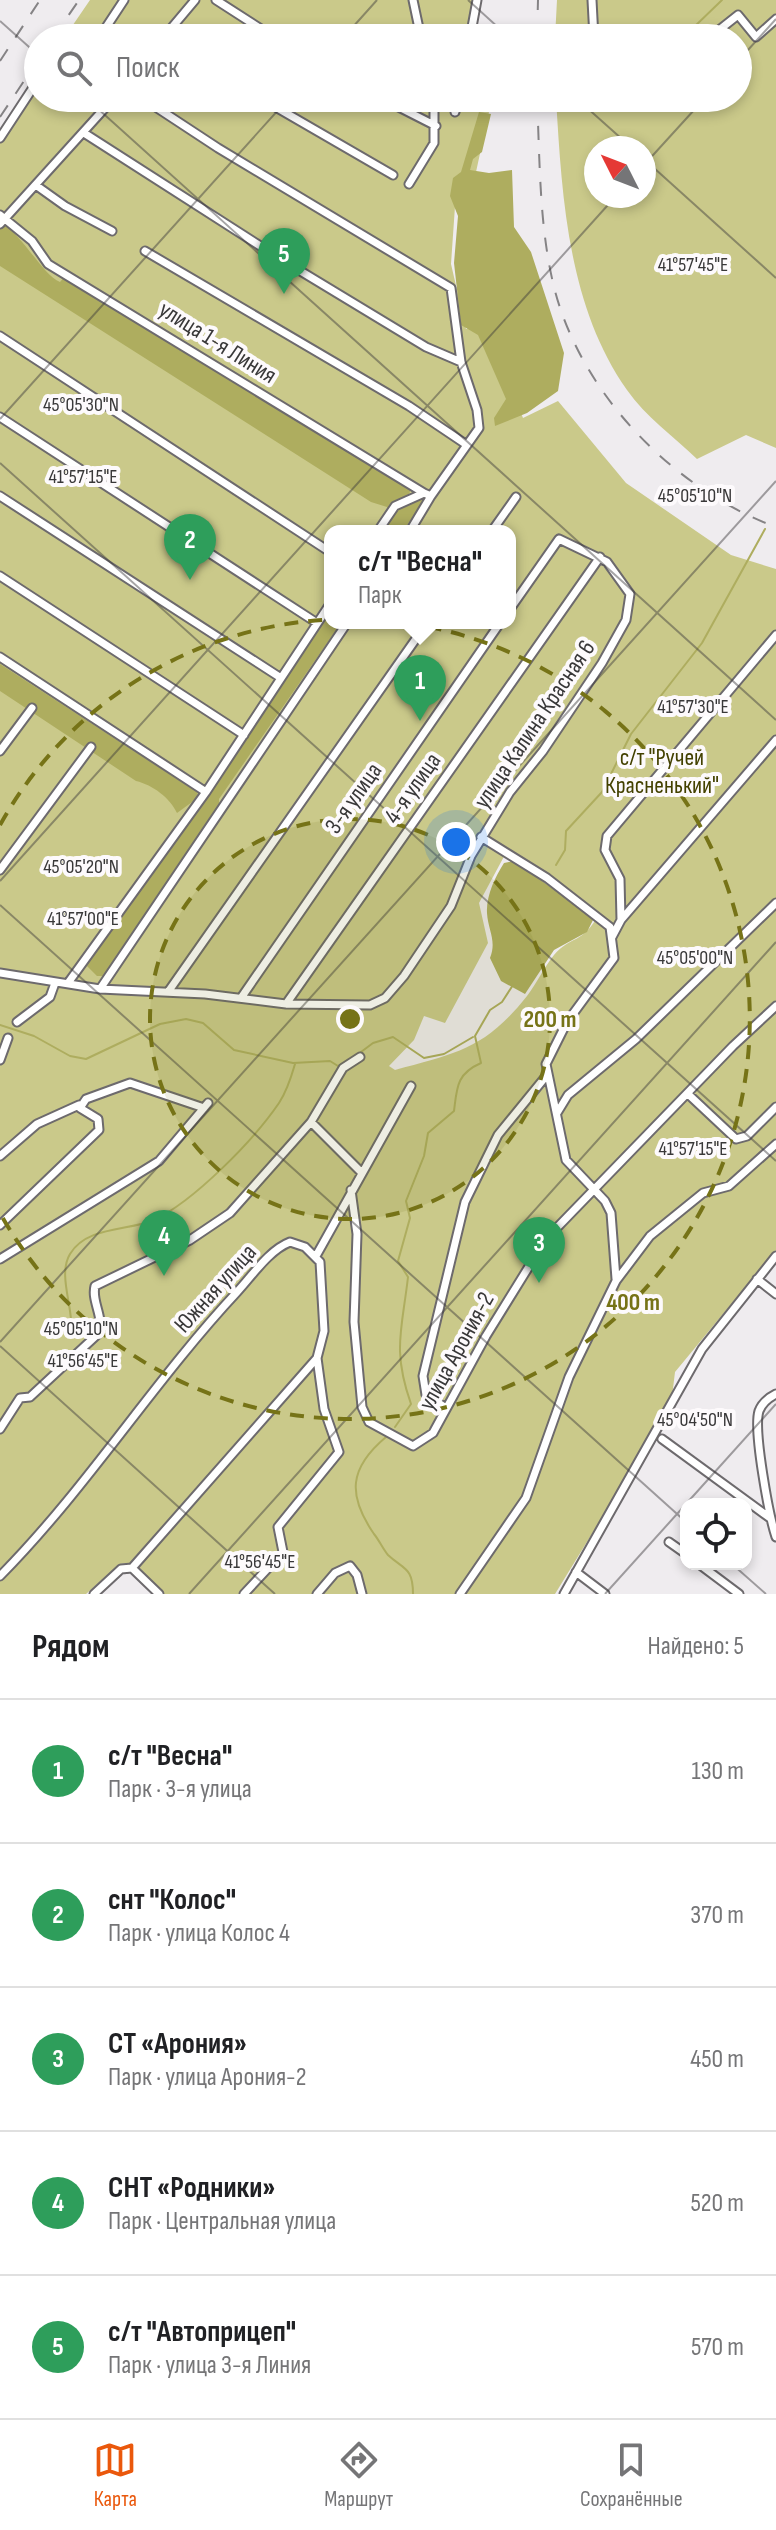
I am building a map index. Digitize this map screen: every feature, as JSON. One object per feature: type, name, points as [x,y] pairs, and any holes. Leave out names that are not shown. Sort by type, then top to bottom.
[{"type":"street","points":[[108,24],[124,0]]},
{"type":"street","points":[[175,24],[195,0]]},
{"type":"street","points":[[216,0],[253,24]]},
{"type":"street","points":[[413,0],[418,24]]},
{"type":"street","points":[[473,24],[477,0]]},
{"type":"street","points":[[592,0],[593,24]]},
{"type":"street","points":[[727,24],[738,15],[745,24]]},
{"type":"street","points":[[752,32],[756,37],[776,19]]},
{"type":"street","points":[[0,138],[24,101]]},
{"type":"street","points":[[1,219],[37,186],[102,112]]},
{"type":"street","points":[[163,112],[451,288],[461,362],[479,422],[467,445],[428,494],[413,525]]},
{"type":"street","points":[[284,112],[393,175]]},
{"type":"street","points":[[408,112],[436,126]]},
{"type":"street","points":[[409,184],[434,143],[435,112]]},
{"type":"street","points":[[84,133],[279,258],[426,347],[461,362]]},
{"type":"street","points":[[37,186],[65,206],[112,231]]},
{"type":"street","name":"улица 1-я Линия","points":[[1,219],[32,241],[48,264],[428,494]]},
{"type":"street","points":[[145,251],[409,406],[467,445]]},
{"type":"street","points":[[0,336],[324,548]]},
{"type":"street","points":[[0,417],[317,623]]},
{"type":"street","points":[[382,525],[395,506],[428,494]]},
{"type":"street","points":[[0,496],[281,678]]},
{"type":"street","points":[[496,525],[516,497]]},
{"type":"street","points":[[516,600],[559,539],[600,557]]},
{"type":"street","name":"улица Калина Красная 6","points":[[0,973],[100,989],[168,992],[286,1004],[370,1005],[385,998],[404,976],[451,906],[481,837],[594,676],[626,620],[630,594],[625,583],[600,557]]},
{"type":"street","name":"4-я улица","points":[[286,1004],[600,557]]},
{"type":"street","points":[[0,576],[244,735]]},
{"type":"street","points":[[68,983],[206,792],[324,613]]},
{"type":"street","points":[[100,989],[343,629]]},
{"type":"street","points":[[168,992],[423,629]]},
{"type":"street","name":"3-я улица","points":[[241,998],[496,629]]},
{"type":"street","points":[[621,920],[620,879],[605,850],[607,836],[776,635]]},
{"type":"street","points":[[0,657],[206,792]]},
{"type":"street","points":[[0,751],[32,708]]},
{"type":"street","points":[[612,937],[621,920],[776,740]]},
{"type":"street","points":[[0,870],[91,747]]},
{"type":"street","points":[[481,837],[547,878],[610,927],[614,958],[567,1022],[548,1054],[547,1075],[553,1086],[566,1160],[594,1189],[611,1213],[616,1281]]},
{"type":"street","points":[[557,1115],[568,1095],[636,1039],[776,903]]},
{"type":"street","points":[[17,1022],[50,997],[55,983]]},
{"type":"street","name":"улица Арония-2","points":[[351,1190],[357,1234],[354,1322],[365,1416],[369,1422],[413,1446],[433,1433],[539,1248],[776,1006]]},
{"type":"street","points":[[0,1060],[8,1038]]},
{"type":"street","points":[[0,1429],[20,1398],[30,1397],[99,1333],[102,1324],[93,1291],[95,1286],[190,1240],[230,1213],[311,1122],[343,1068],[360,1057]]},
{"type":"street","points":[[446,1408],[426,1395],[423,1376],[465,1202],[498,1135],[547,1075]]},
{"type":"street","points":[[0,1156],[37,1124],[103,1091],[130,1083],[206,1106],[159,1161],[0,1259]]},
{"type":"street","points":[[244,1594],[280,1556],[284,1546],[278,1527],[339,1452],[324,1409],[317,1358],[324,1331],[319,1256],[351,1190],[411,1086]]},
{"type":"street","points":[[688,1094],[736,1139],[747,1136],[776,1107]]},
{"type":"street","points":[[0,1225],[99,1130],[100,1122],[79,1105]]},
{"type":"street","points":[[311,1122],[362,1173]]},
{"type":"street","points":[[460,1594],[526,1498],[569,1377],[616,1281],[659,1227],[703,1193],[729,1186],[776,1144]]},
{"type":"street","name":"Южная улица","points":[[0,1576],[89,1473],[177,1361],[274,1253],[290,1242],[319,1256]]},
{"type":"street","points":[[564,1594],[702,1349],[776,1256]]},
{"type":"street","points":[[757,1279],[776,1294]]},
{"type":"street","points":[[94,1594],[121,1569],[132,1568],[317,1358]]},
{"type":"street","points":[[776,1394],[767,1398],[758,1413],[770,1518],[776,1537]]},
{"type":"street","points":[[662,1439],[770,1518]]},
{"type":"street","points":[[669,1542],[680,1550]]},
{"type":"street","points":[[317,1594],[335,1573],[350,1566],[362,1590]]},
{"type":"street","points":[[132,1568],[159,1594]]},
{"type":"street","points":[[707,1570],[739,1594]]},
{"type":"street","points":[[576,1572],[605,1594]]},
{"type":"green space","points":[[90,0],[481,0],[477,24],[74,24]]},
{"type":"green space","points":[[557,0],[776,0],[776,448],[746,435],[697,459],[634,400],[607,357],[592,323],[580,287],[566,212],[557,112],[752,112],[752,24],[556,24]]},
{"type":"green space","name":"с/т \"Ручей Красненький\"","points":[[24,98],[24,112],[489,112],[476,172],[456,192],[451,264],[466,329],[485,324],[523,418],[558,401],[626,483],[731,555],[776,569],[776,1250],[675,1372],[671,1405],[555,1594],[163,1594],[128,1563],[120,1564],[86,1594],[0,1594],[0,134]],"holes":[[[508,849],[599,914],[582,935],[554,955],[527,996],[497,1028],[468,1046],[436,1059],[395,1070],[389,1066],[414,1040],[424,1016],[445,1023],[488,943],[479,903]]]},
{"type":"shaded area","points":[[479,112],[491,114],[482,152],[473,159],[470,170],[489,173],[512,170],[514,227],[531,252],[564,353],[558,391],[527,413],[495,426],[494,418],[506,399],[478,335],[461,325],[454,263],[458,216],[450,196],[453,178],[461,172]]},
{"type":"shaded area","points":[[0,221],[53,278],[60,282],[65,276],[411,489],[408,497],[424,500],[407,525],[382,525],[390,515],[387,507],[371,502],[0,266]]},
{"type":"shaded area","points":[[324,612],[324,629],[337,629],[219,799],[219,806],[105,976],[97,976],[86,965],[180,833],[176,825],[194,804]]},
{"type":"shaded area","points":[[0,664],[197,792],[199,797],[177,813],[155,789],[136,781],[0,691]]},
{"type":"shaded area","points":[[514,861],[594,918],[587,932],[554,950],[525,994],[501,981],[490,958],[493,946],[487,907],[490,893],[504,863]]},
{"type":"waterway","points":[[697,24],[722,0]]},
{"type":"waterway","points":[[556,865],[565,850],[566,831],[602,792],[631,734],[702,643],[765,529]]},
{"type":"waterway","points":[[395,1427],[411,1404],[400,1354],[408,1277],[398,1261],[410,1218],[406,1201],[424,1156],[428,1133],[454,1111],[462,1077],[481,1063],[475,1036],[490,1010],[502,1002],[513,985]]},
{"type":"waterway","points":[[0,1025],[34,1036],[70,1056],[86,1059],[160,1024],[186,1019],[203,1023],[234,1050],[293,1063],[330,1061],[338,1066],[352,1058]]},
{"type":"waterway","points":[[357,1055],[373,1043],[393,1037],[424,1058],[444,1054],[473,1037]]},
{"type":"waterway","points":[[71,1320],[65,1269],[77,1245],[97,1234],[154,1220],[204,1185],[239,1152],[268,1118],[284,1094],[295,1064]]},
{"type":"waterway","points":[[386,1437],[374,1448],[359,1471],[356,1494],[365,1520],[384,1550],[409,1574],[413,1594]]},
{"type":"railway","points":[[24,24],[40,0]]},
{"type":"railway","points":[[63,24],[79,0]]},
{"type":"railway","points":[[537,24],[538,0]]},
{"type":"railway","points":[[0,61],[24,24]]},
{"type":"railway","points":[[0,117],[24,81]]},
{"type":"railway","points":[[538,112],[541,195],[550,268],[568,330],[587,367],[638,434],[669,464],[739,511],[776,527]]},
{"type":"place","name":"с/т \"Автоприцеп\"","points":[[284,294]]},
{"type":"place","name":"снт \"Колос\"","points":[[190,580]]},
{"type":"place","name":"с/т \"Весна\"","points":[[420,721]]},
{"type":"place","name":"СНТ «Родники»","points":[[164,1276]]},
{"type":"place","name":"СТ «Арония»","points":[[539,1283]]}]
